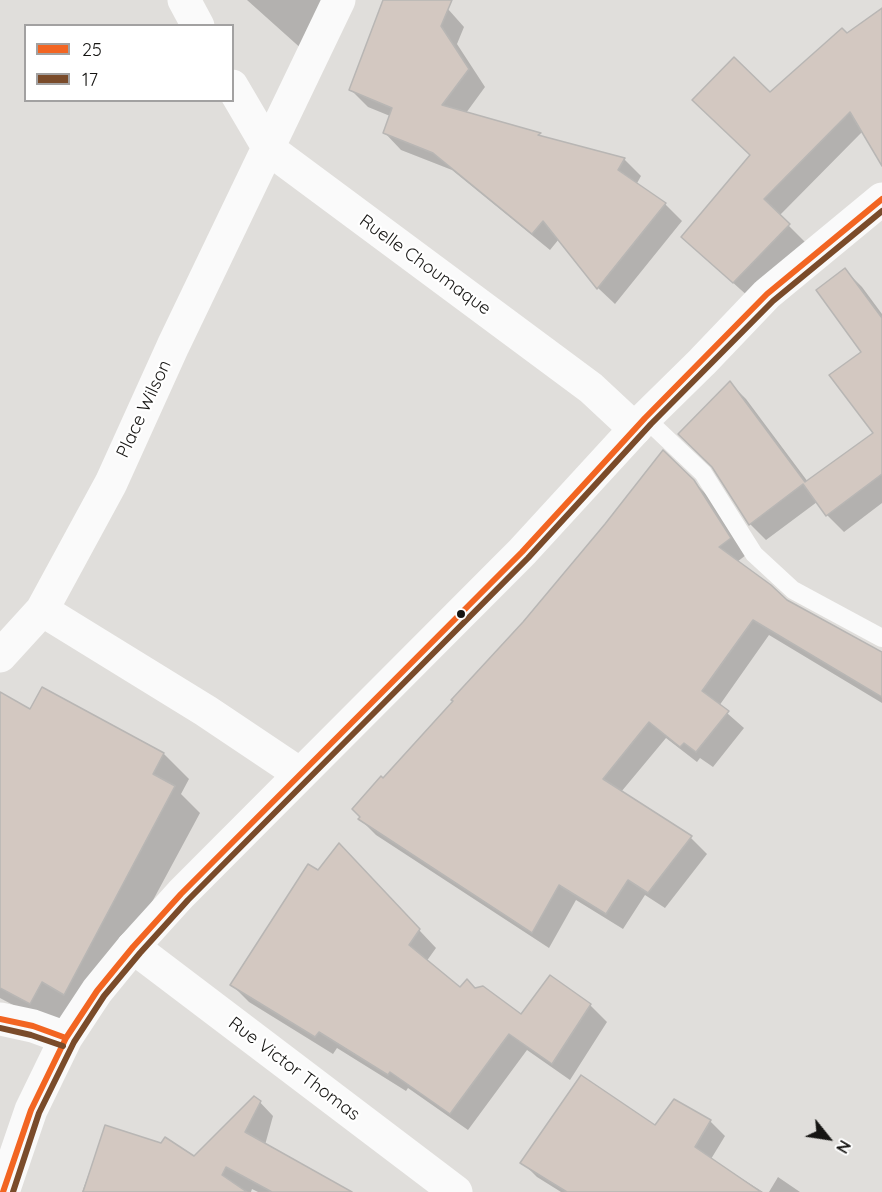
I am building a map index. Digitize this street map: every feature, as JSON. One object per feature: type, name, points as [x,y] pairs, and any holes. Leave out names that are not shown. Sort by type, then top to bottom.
[{"type":"street","points":[[184,0],[197,24]]},
{"type":"street","name":"Place Wilson","points":[[0,656],[42,610],[111,483],[173,346],[339,0]]},
{"type":"street","name":"Ruelle Choumaque","points":[[234,89],[269,149],[640,423]]},
{"type":"street","points":[[3,1192],[31,1110],[66,1038],[98,991],[133,947],[300,774],[522,552],[640,423],[702,363],[767,294],[882,199]]},
{"type":"street","points":[[42,610],[206,711],[300,774]]},
{"type":"street","name":"Rue Victor Thomas","points":[[133,947],[456,1192]]},
{"type":"street","points":[[0,1019],[33,1026],[66,1038]]},
{"type":"lane","points":[[640,423],[703,473],[754,554],[793,590],[882,638]]},
{"type":"building","points":[[383,0],[452,0],[441,26],[469,69],[442,105],[541,133],[538,135],[625,158],[618,170],[666,203],[597,289],[543,221],[532,234],[433,153],[383,133],[392,108],[349,90]]},
{"type":"building","points":[[882,8],[882,166],[850,112],[764,199],[790,224],[733,283],[681,237],[750,155],[692,100],[734,57],[770,92],[842,28],[847,33]]},
{"type":"building","points":[[845,268],[882,318],[882,474],[826,516],[803,484],[749,525],[712,467],[678,434],[730,381],[805,482],[873,433],[829,375],[861,352],[816,290]]},
{"type":"building","points":[[663,450],[694,480],[731,538],[719,547],[771,585],[787,600],[882,652],[882,697],[753,620],[702,691],[729,711],[696,752],[684,743],[680,747],[649,722],[603,779],[692,836],[648,893],[628,880],[606,914],[559,885],[532,933],[358,819],[360,817],[352,809],[381,776],[383,778],[523,622]]},
{"type":"building","points":[[42,687],[164,753],[153,774],[175,786],[64,995],[42,982],[30,1004],[0,988],[0,692],[30,709]]},
{"type":"building","points":[[339,843],[420,929],[409,945],[460,987],[467,979],[475,988],[483,986],[521,1014],[550,975],[591,1004],[552,1064],[509,1034],[450,1114],[390,1072],[388,1075],[319,1032],[315,1037],[230,985],[308,864],[318,870]]},
{"type":"building","points":[[581,1075],[655,1125],[674,1099],[711,1120],[695,1147],[761,1192],[567,1192],[520,1163]]},
{"type":"building","points":[[254,1096],[261,1101],[245,1132],[352,1192],[272,1192],[226,1167],[222,1175],[247,1192],[83,1192],[105,1125],[161,1143],[165,1137],[194,1156]]},
{"type":"transit line","name":"25","points":[[3,1192],[31,1110],[66,1038],[97,991],[133,947],[181,894],[522,552],[645,418],[767,294],[882,199]]},
{"type":"transit line","name":"17","points":[[13,1192],[39,1113],[74,1042],[104,996],[140,953],[188,900],[528,558],[651,424],[773,301],[882,211]]},
{"type":"transit line","name":"25","points":[[0,1019],[33,1026],[66,1038]]},
{"type":"transit line","name":"17","points":[[0,1028],[63,1046]]}]
